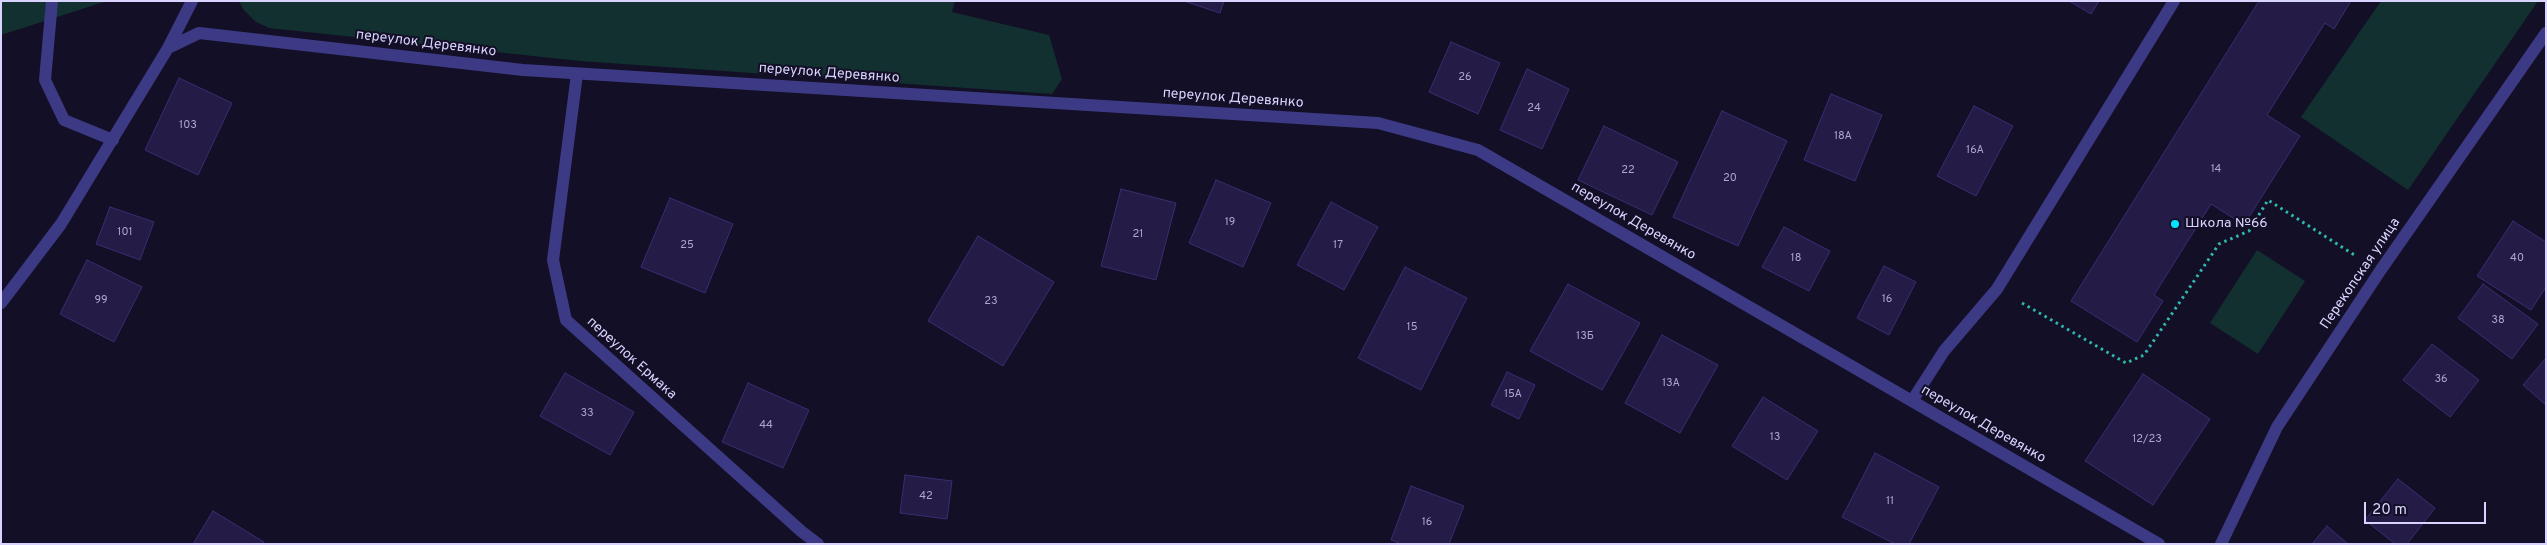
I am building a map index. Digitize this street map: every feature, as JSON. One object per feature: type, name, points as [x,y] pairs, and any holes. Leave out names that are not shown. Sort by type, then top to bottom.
[{"type":"street","points":[[52,1],[45,80],[64,120],[112,140]]},
{"type":"street","points":[[1,303],[61,224],[168,48],[192,1]]},
{"type":"street","points":[[1912,401],[1944,351],[1997,289],[2174,1]]},
{"type":"street","name":"переулок Деревянко","points":[[168,48],[198,33],[523,70],[1378,123],[1478,150],[2160,544]]},
{"type":"street","name":"Перекопская улица","points":[[2220,544],[2277,427],[2380,271],[2546,33]]},
{"type":"street","name":"переулок Ермака","points":[[578,74],[553,260],[566,320],[801,532],[818,544]]},
{"type":"path","points":[[1997,289],[2126,362],[2144,355],[2219,244],[2249,231],[2268,200],[2380,271]]},
{"type":"green space","points":[[1,1],[107,1],[1,35]]},
{"type":"green space","points":[[239,1],[955,1],[952,12],[1049,35],[1062,79],[1052,94],[580,61],[269,28],[256,22],[243,9]]},
{"type":"green space","points":[[2381,1],[2538,1],[2408,190],[2301,117]]},
{"type":"green space","points":[[2257,250],[2305,281],[2258,354],[2210,323]]},
{"type":"building","points":[[1184,1],[1224,1],[1220,13]]},
{"type":"building","points":[[2069,1],[2099,1],[2091,14]]},
{"type":"building","points":[[2259,1],[2351,1],[2334,29],[2325,23],[2267,115],[2300,136],[2244,225],[2211,204],[2154,295],[2163,301],[2137,342],[2071,301]]},
{"type":"building","points":[[1451,42],[1500,63],[1478,114],[1429,92]]},
{"type":"building","points":[[1527,69],[1569,89],[1542,149],[1500,130]]},
{"type":"building","points":[[179,78],[232,103],[198,175],[145,150]]},
{"type":"building","points":[[1831,94],[1882,115],[1855,181],[1804,160]]},
{"type":"building","points":[[1974,106],[2013,126],[1976,196],[1937,176]]},
{"type":"building","points":[[1722,111],[1787,141],[1738,246],[1673,217]]},
{"type":"building","points":[[1604,126],[1678,162],[1652,215],[1578,180]]},
{"type":"building","points":[[1216,180],[1271,203],[1243,267],[1189,243]]},
{"type":"building","points":[[1121,189],[1176,203],[1156,280],[1101,266]]},
{"type":"building","points":[[670,198],[733,224],[705,293],[641,267]]},
{"type":"building","points":[[1331,202],[1378,227],[1344,290],[1297,265]]},
{"type":"building","points":[[110,207],[154,222],[140,260],[96,244]]},
{"type":"building","points":[[2513,221],[2546,242],[2546,287],[2531,310],[2477,276]]},
{"type":"building","points":[[1784,227],[1830,251],[1809,291],[1762,267]]},
{"type":"building","points":[[978,236],[1054,282],[1003,366],[928,321]]},
{"type":"building","points":[[87,260],[142,287],[114,342],[60,314]]},
{"type":"building","points":[[1884,266],[1916,282],[1889,335],[1857,318]]},
{"type":"building","points":[[1405,267],[1467,298],[1421,390],[1358,358]]},
{"type":"building","points":[[1568,284],[1640,323],[1602,390],[1530,351]]},
{"type":"building","points":[[2483,284],[2538,324],[2512,359],[2458,318]]},
{"type":"building","points":[[1662,335],[1718,365],[1680,433],[1625,403]]},
{"type":"building","points":[[2432,344],[2479,380],[2450,417],[2403,380]]},
{"type":"building","points":[[2546,358],[2546,405],[2523,385]]},
{"type":"building","points":[[1507,372],[1535,385],[1519,419],[1491,405]]},
{"type":"building","points":[[565,373],[634,412],[610,455],[540,416]]},
{"type":"building","points":[[2143,374],[2210,419],[2153,505],[2085,461]]},
{"type":"building","points":[[748,383],[809,410],[783,468],[722,442]]},
{"type":"building","points":[[1763,397],[1818,431],[1787,480],[1732,446]]},
{"type":"building","points":[[1875,453],[1939,487],[1909,544],[1895,544],[1842,517]]},
{"type":"building","points":[[905,475],[952,481],[947,519],[900,513]]},
{"type":"building","points":[[2398,479],[2435,508],[2407,544],[2395,544],[2365,520]]},
{"type":"building","points":[[1411,486],[1464,506],[1449,544],[1402,544],[1391,540]]},
{"type":"building","points":[[213,511],[264,542],[263,544],[193,544]]},
{"type":"building","points":[[2327,526],[2348,544],[2312,544]]},
{"type":"place","name":"Школа №66","points":[[2175,224]]}]
